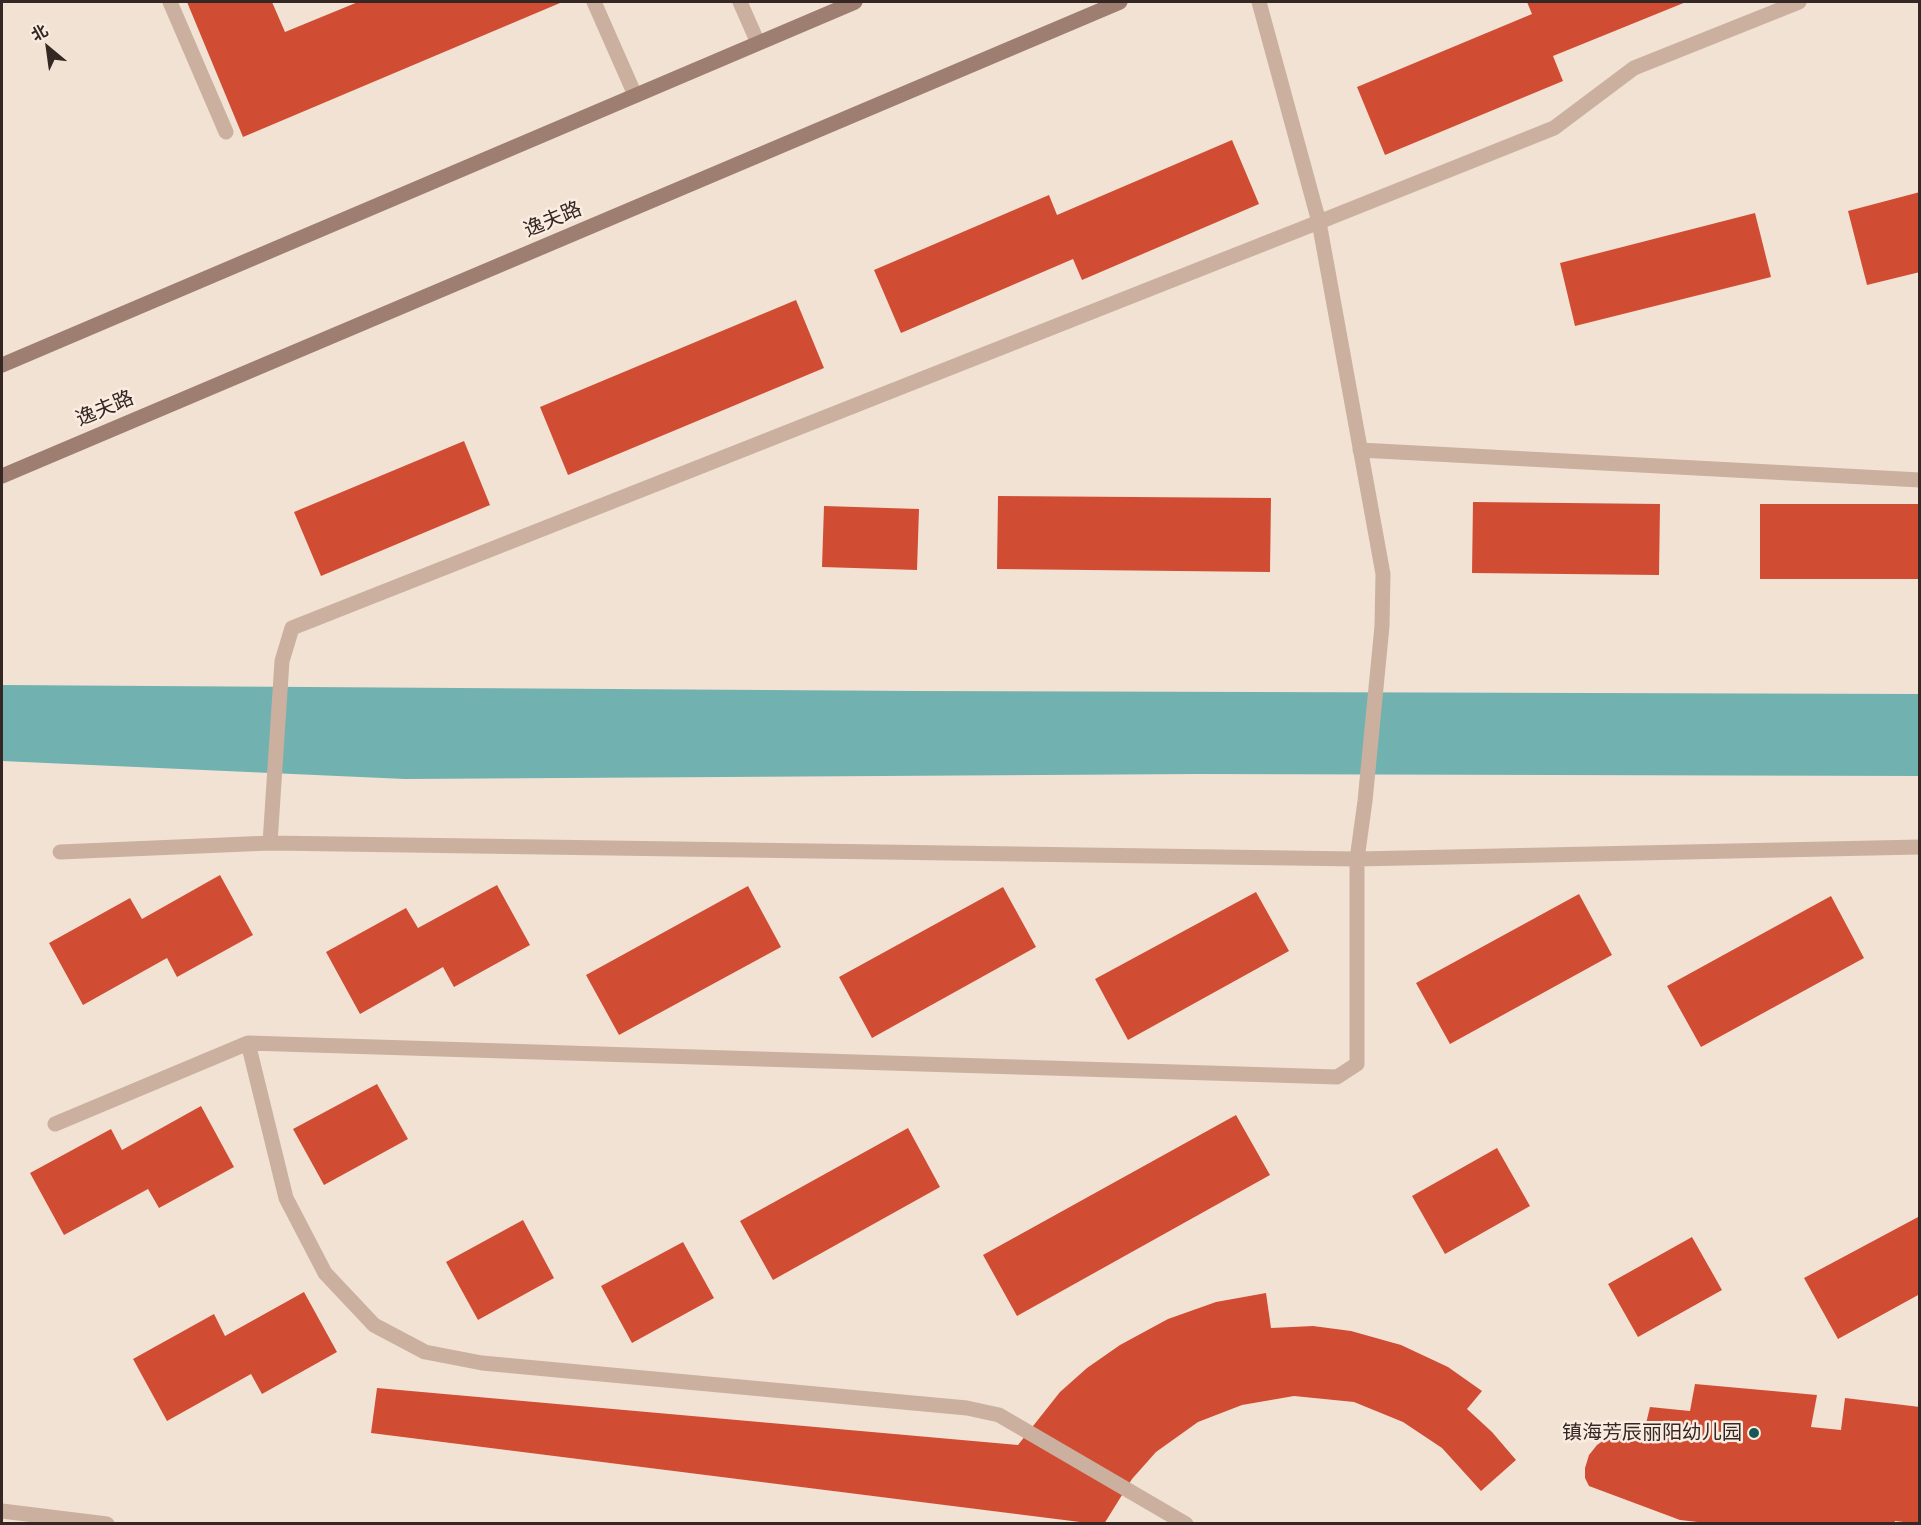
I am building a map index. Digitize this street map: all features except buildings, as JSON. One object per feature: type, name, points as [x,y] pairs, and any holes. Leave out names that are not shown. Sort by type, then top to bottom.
[{"type":"main road","points":[[2,365],[855,2]]},
{"type":"main road","name":"逸夫路","points":[[2,476],[1120,2]]},
{"type":"street","points":[[171,2],[226,132]]},
{"type":"street","points":[[594,2],[635,95]]},
{"type":"street","points":[[740,2],[759,43]]},
{"type":"street","points":[[55,1124],[248,1043],[1338,1077],[1357,1064],[1358,859],[1382,626],[1383,574],[1319,222],[1259,2]]},
{"type":"street","points":[[270,843],[282,661],[292,628],[1554,128],[1634,68],[1799,2]]},
{"type":"street","points":[[1360,450],[1920,480]]},
{"type":"street","points":[[60,852],[270,843],[1358,859],[1920,847]]},
{"type":"street","points":[[248,1043],[286,1198],[325,1273],[374,1324],[425,1352],[482,1363],[978,1410],[999,1416],[1186,1524]]},
{"type":"street","points":[[2,1511],[107,1524]]},
{"type":"water","points":[[2,685],[1920,694],[1919,776],[1198,774],[405,779],[2,761]]},
{"type":"place","name":"镇海芳辰丽阳幼儿园","points":[[1754,1433]]}]
